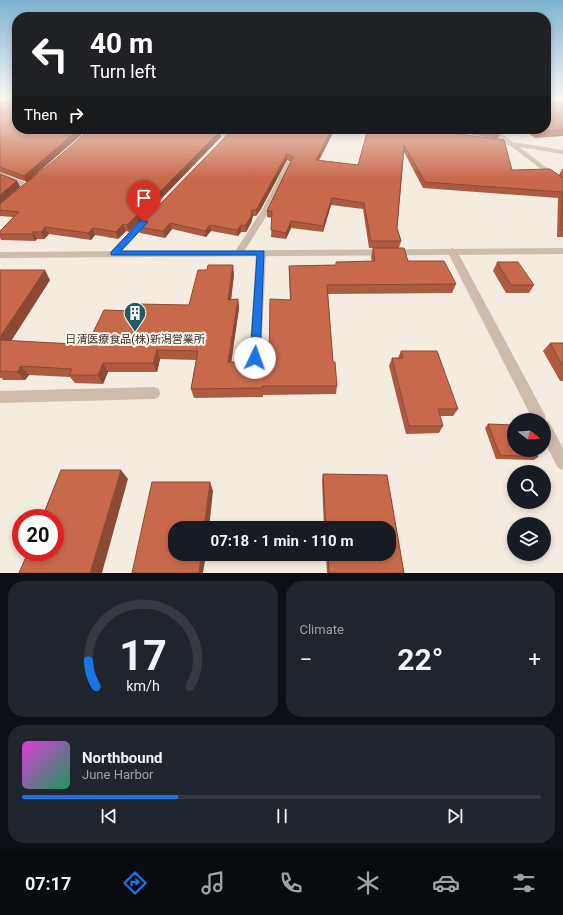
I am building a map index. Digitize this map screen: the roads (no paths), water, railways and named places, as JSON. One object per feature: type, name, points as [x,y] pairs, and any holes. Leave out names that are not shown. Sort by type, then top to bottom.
[{"type":"street","points":[[220,143],[231,134]]},
{"type":"street","points":[[498,134],[563,183]]},
{"type":"street","points":[[482,140],[563,152]]},
{"type":"street","points":[[239,253],[266,210],[289,162]]},
{"type":"street","points":[[0,174],[27,186]]},
{"type":"street","points":[[114,254],[156,209]]},
{"type":"street","points":[[452,251],[536,413]]},
{"type":"street","points":[[0,255],[563,251]]},
{"type":"street","points":[[255,358],[261,253]]},
{"type":"street","points":[[0,397],[154,393]]},
{"type":"street","points":[[551,440],[563,463]]},
{"type":"place","name":"日清医療食品(株)新潟営業所","points":[[135,332]]}]
